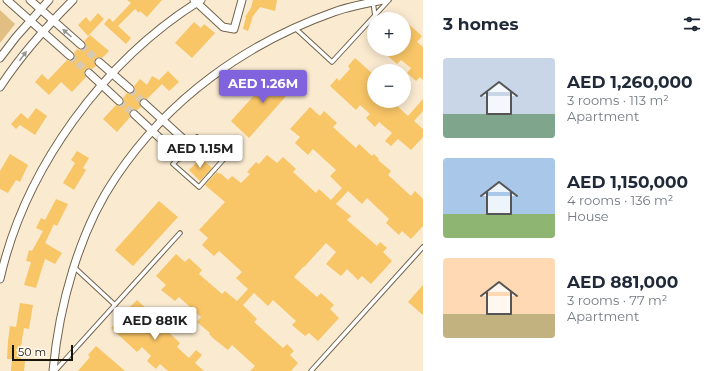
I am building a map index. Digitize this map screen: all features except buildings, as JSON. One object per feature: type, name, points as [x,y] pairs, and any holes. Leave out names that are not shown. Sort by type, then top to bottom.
[{"type":"street","points":[[7,0],[70,56]]},
{"type":"street","points":[[30,0],[81,45]]},
{"type":"street","points":[[0,58],[49,0]]},
{"type":"street","points":[[0,87],[42,32],[73,0]]},
{"type":"street","points":[[0,279],[13,236],[31,191],[70,126],[101,86],[141,45],[197,1],[223,27],[234,29],[242,0]]},
{"type":"street","points":[[54,371],[55,354],[65,296],[74,267],[91,224],[106,192],[124,165],[162,120],[186,96],[246,52],[295,28],[335,11],[384,0]]},
{"type":"street","points":[[99,62],[130,90]]},
{"type":"street","points":[[89,73],[101,86],[119,101]]},
{"type":"street","points":[[134,114],[180,157],[190,146],[144,103]]},
{"type":"lane","points":[[378,12],[389,0]]},
{"type":"lane","points":[[373,2],[374,12]]},
{"type":"lane","points":[[295,28],[332,62],[367,25]]},
{"type":"lane","points":[[180,157],[173,164],[199,187],[223,160],[198,137],[190,146]]},
{"type":"lane","points":[[54,371],[180,233]]},
{"type":"lane","points":[[311,371],[423,247]]},
{"type":"lane","points":[[74,267],[115,305]]},
{"type":"shaded area","points":[[0,10],[15,24],[0,43]]},
{"type":"tunnel","points":[[81,45],[99,62]]},
{"type":"tunnel","points":[[70,56],[89,73]]},
{"type":"tunnel","points":[[130,89],[144,103]]},
{"type":"tunnel","points":[[119,101],[134,114]]}]
